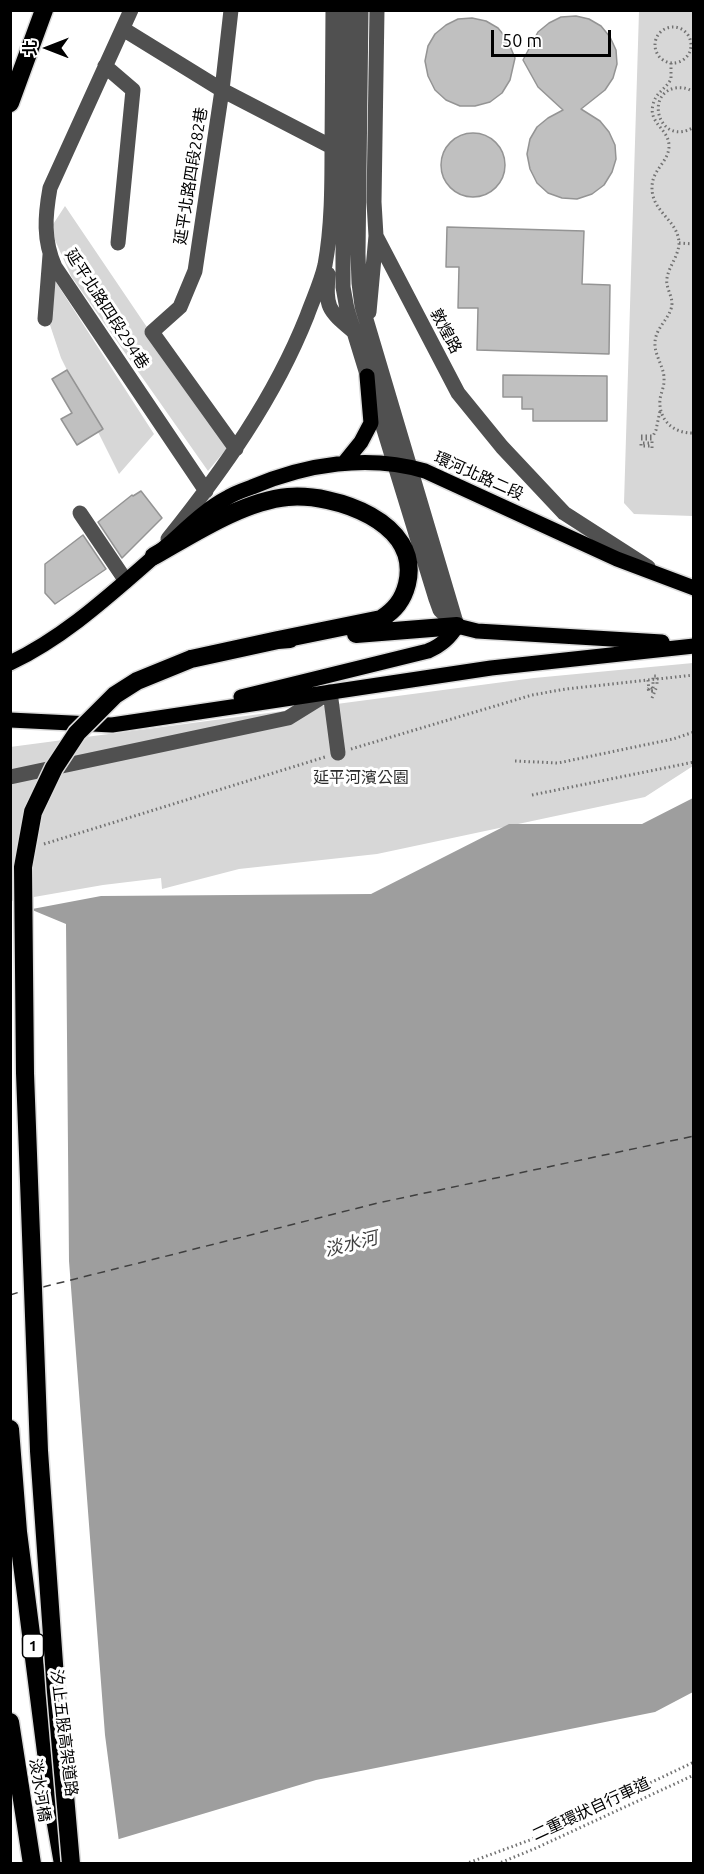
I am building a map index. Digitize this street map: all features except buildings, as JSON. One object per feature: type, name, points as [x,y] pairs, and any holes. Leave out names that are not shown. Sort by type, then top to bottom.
[{"type":"highway","points":[[12,98],[44,10]]},
{"type":"highway","points":[[12,98],[54,10]]},
{"type":"highway","points":[[71,1863],[39,1451],[25,1072],[23,867],[33,812],[54,768],[77,733],[115,695],[137,681],[192,659],[381,619],[390,613],[405,593],[409,576],[408,561],[402,546],[384,525],[366,513],[347,505],[314,498],[287,497],[234,513],[154,556]]},
{"type":"highway","points":[[278,640],[457,626]]},
{"type":"highway","name":"汐止五股高架道路","points":[[10,1429],[20,1544],[53,1807],[63,1863]]},
{"type":"highway","name":"淡水河橋","points":[[10,1722],[32,1863]]},
{"type":"main road","points":[[344,463],[361,442],[371,423],[367,376]]},
{"type":"main road","name":"環河北路二段","points":[[10,663],[27,655],[89,614],[154,556],[227,497],[272,478],[314,467],[344,463],[374,462],[402,466],[438,476],[617,559],[693,588]]},
{"type":"main road","points":[[154,719],[428,651],[440,646],[457,626],[477,631],[693,645]]},
{"type":"main road","points":[[10,720],[112,725],[491,668],[693,645]]},
{"type":"street","name":"延平北路四段294巷","points":[[131,10],[50,188],[45,216],[46,240],[55,267],[206,491]]},
{"type":"street","name":"延平北路四段282巷","points":[[231,10],[222,90],[195,271],[180,307],[152,332],[236,448]]},
{"type":"street","points":[[333,10],[328,307],[333,314],[360,329]]},
{"type":"street","points":[[347,10],[343,287],[346,309],[360,329],[402,466],[457,626]]},
{"type":"street","points":[[361,10],[359,263],[362,306],[360,329],[367,376],[402,466]]},
{"type":"street","name":"敦煌路","points":[[378,10],[374,202],[376,236],[458,393],[502,447],[564,513],[666,578]]},
{"type":"street","points":[[123,29],[222,90],[332,147]]},
{"type":"street","points":[[105,66],[134,90],[118,243]]},
{"type":"street","points":[[154,556],[206,491],[274,387],[296,344],[321,280],[330,223]]},
{"type":"street","points":[[360,329],[376,236]]},
{"type":"street","points":[[45,320],[50,255]]},
{"type":"street","points":[[80,513],[126,581]]},
{"type":"street","points":[[10,777],[288,718],[330,692],[338,753]]},
{"type":"path","points":[[674,28],[683,31],[690,39],[692,50],[681,61],[671,63],[661,58],[656,49],[657,39],[663,30],[674,28]]},
{"type":"path","points":[[671,63],[671,79],[656,96],[653,105],[654,120],[666,135],[669,146],[668,154],[655,172],[652,189],[656,203],[676,231],[679,243],[677,255],[666,280],[671,308],[655,339],[656,353],[664,374],[660,399],[664,419],[675,430],[693,433]]},
{"type":"path","points":[[693,92],[684,88],[670,90],[665,93],[658,106],[660,120],[670,130],[684,132],[693,127]]},
{"type":"path","points":[[679,243],[693,244]]},
{"type":"path","points":[[693,344],[693,360]]},
{"type":"path","points":[[652,448],[652,446],[641,446],[641,442],[652,443],[652,439],[641,439],[641,436],[653,436],[661,410]]},
{"type":"path","points":[[648,680],[652,689],[652,698]]},
{"type":"path","points":[[514,761],[558,763],[673,739],[693,732]]},
{"type":"path","points":[[532,795],[693,762]]},
{"type":"path","points":[[465,1863],[530,1840],[693,1762]]},
{"type":"path","name":"二重環狀自行車道","points":[[497,1863],[534,1849],[693,1774]]},
{"type":"path","points":[[530,1840],[534,1849]]},
{"type":"green space","points":[[639,11],[693,11],[693,516],[634,514],[624,503]]},
{"type":"green space","points":[[65,206],[228,447],[208,471],[71,276],[50,229]]},
{"type":"green space","points":[[52,276],[154,434],[119,474],[61,358],[49,322]]},
{"type":"green space","name":"延平河濱公園","points":[[693,663],[693,766],[645,797],[377,854],[239,869],[162,889],[161,878],[103,885],[11,901],[10,747],[534,678]]},
{"type":"water","name":"淡水河","points":[[693,798],[693,1692],[655,1712],[316,1780],[39,1863],[11,1864],[11,913],[101,896],[371,894],[509,824],[642,824]]},
{"type":"pier","points":[[25,907],[66,924],[69,1261],[105,1735],[119,1842],[49,1864],[10,1863],[10,910]]},
{"type":"ferry route","points":[[43,1287],[378,1203],[694,1136]]},
{"type":"ferry route","points":[[10,1295],[23,1291]]}]
